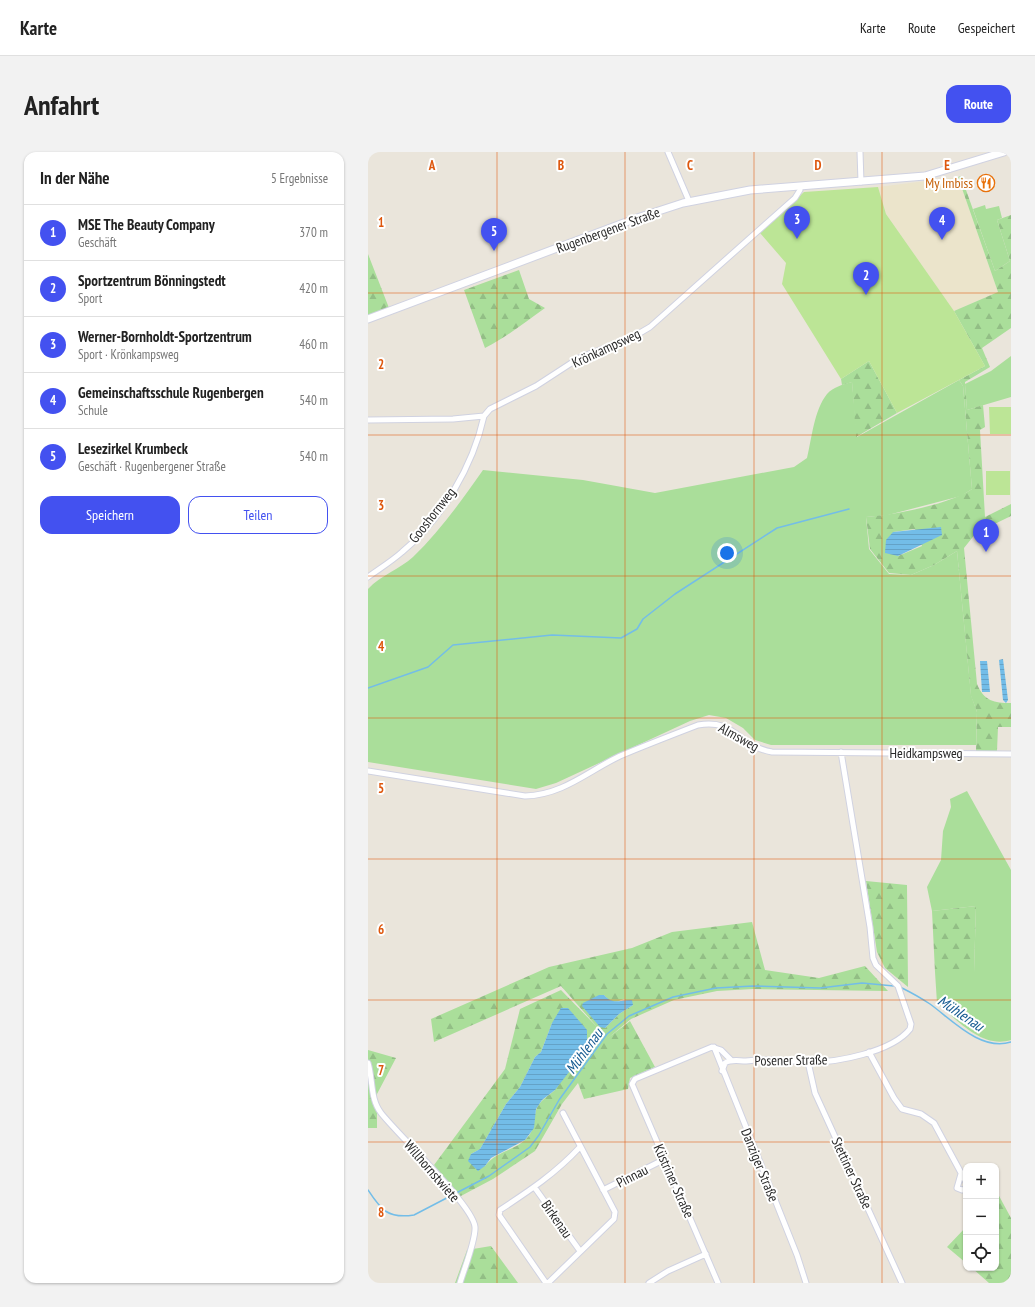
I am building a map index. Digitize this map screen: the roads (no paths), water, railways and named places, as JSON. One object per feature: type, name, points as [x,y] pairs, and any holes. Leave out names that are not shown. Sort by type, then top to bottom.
[{"type":"main road","name":"Rugenbergener Straße","points":[[368,319],[637,218],[689,202],[750,190],[925,176],[1004,152]]},
{"type":"street","points":[[668,152],[689,202]]},
{"type":"street","points":[[860,152],[860,182]]},
{"type":"street","name":"Krönkampsweg","points":[[484,416],[490,409],[535,386],[579,358],[633,337],[650,327],[795,198],[800,190],[800,186]]},
{"type":"street","points":[[368,420],[454,419],[484,416]]},
{"type":"street","name":"Gooshornweg","points":[[368,577],[403,552],[426,528],[449,498],[472,454],[484,416]]},
{"type":"street","name":"Almsweg","points":[[368,771],[525,796],[542,796],[557,790],[619,757],[698,725],[709,723],[730,728],[749,745],[760,750],[772,752],[841,752]]},
{"type":"street","name":"Heidkampsweg","points":[[841,752],[1011,754]]},
{"type":"street","name":"Posener Straße","points":[[731,1060],[772,1059],[808,1062],[824,1061],[869,1052],[901,1037],[910,1029],[911,1024],[898,986],[876,965],[873,958],[870,928],[841,752]]},
{"type":"street","name":"Küstriner Straße","points":[[714,1048],[708,1048],[635,1080],[632,1084],[634,1093],[718,1283]]},
{"type":"street","points":[[714,1048],[721,1050],[731,1060],[725,1063],[722,1071]]},
{"type":"street","name":"Danziger Straße","points":[[714,1048],[797,1255],[806,1283]]},
{"type":"street","points":[[869,1052],[894,1098],[902,1109],[921,1114],[934,1123],[963,1177]]},
{"type":"street","name":"Stettiner Straße","points":[[808,1062],[815,1092],[902,1283]]},
{"type":"street","name":"Willhornstwiete","points":[[368,1063],[376,1103],[380,1112],[453,1194],[469,1214],[475,1228],[460,1283]]},
{"type":"street","points":[[563,1113],[616,1212],[614,1219],[547,1283],[499,1215],[500,1210],[535,1188],[562,1167],[580,1147]]},
{"type":"street","name":"Pinnau","points":[[603,1190],[661,1161]]},
{"type":"street","points":[[961,1173],[958,1188],[963,1190]]},
{"type":"street","name":"Birkenau","points":[[535,1188],[580,1251]]},
{"type":"street","points":[[649,1283],[668,1271],[706,1254]]},
{"type":"water","points":[[941,527],[942,535],[898,556],[885,553],[886,540],[893,532]]},
{"type":"water","points":[[1003,659],[1008,700],[1006,703],[1003,700],[999,660]]},
{"type":"water","points":[[980,661],[987,661],[990,692],[982,692]]},
{"type":"water","points":[[599,995],[604,995],[614,1001],[632,1000],[633,1005],[619,1014],[605,1028],[600,1027],[582,1006],[583,1003]]},
{"type":"water","points":[[561,1008],[568,1008],[587,1030],[587,1041],[573,1067],[555,1090],[542,1100],[536,1109],[534,1128],[525,1140],[491,1158],[485,1166],[478,1171],[468,1161],[471,1154],[480,1149],[506,1104],[520,1087],[535,1057],[541,1052],[552,1023]]},
{"type":"waterway","points":[[368,688],[428,667],[453,645],[552,635],[621,638],[637,629],[643,619],[675,594],[777,528],[849,509]]},
{"type":"waterway","name":"Mühlenau","points":[[368,1190],[381,1208],[386,1212],[398,1216],[414,1215],[489,1176],[530,1147],[539,1135],[559,1100],[607,1034],[629,1016],[673,997],[716,988],[753,986],[820,988],[862,983],[894,986]]},
{"type":"waterway","name":"Mühlenau","points":[[902,988],[930,1004],[957,1025],[978,1038],[1000,1044],[1011,1042]]},
{"type":"place","name":"My Imbiss","points":[[986,183]]},
{"type":"place","name":"Werner-Bornholdt-Sportzentrum","points":[[797,239]]},
{"type":"place","name":"Gemeinschaftsschule Rugenbergen","points":[[942,240]]},
{"type":"place","name":"Lesezirkel Krumbeck","points":[[494,251]]},
{"type":"place","name":"Sportzentrum Bönningstedt","points":[[866,295]]},
{"type":"place","name":"MSE The Beauty Company","points":[[986,552]]}]
